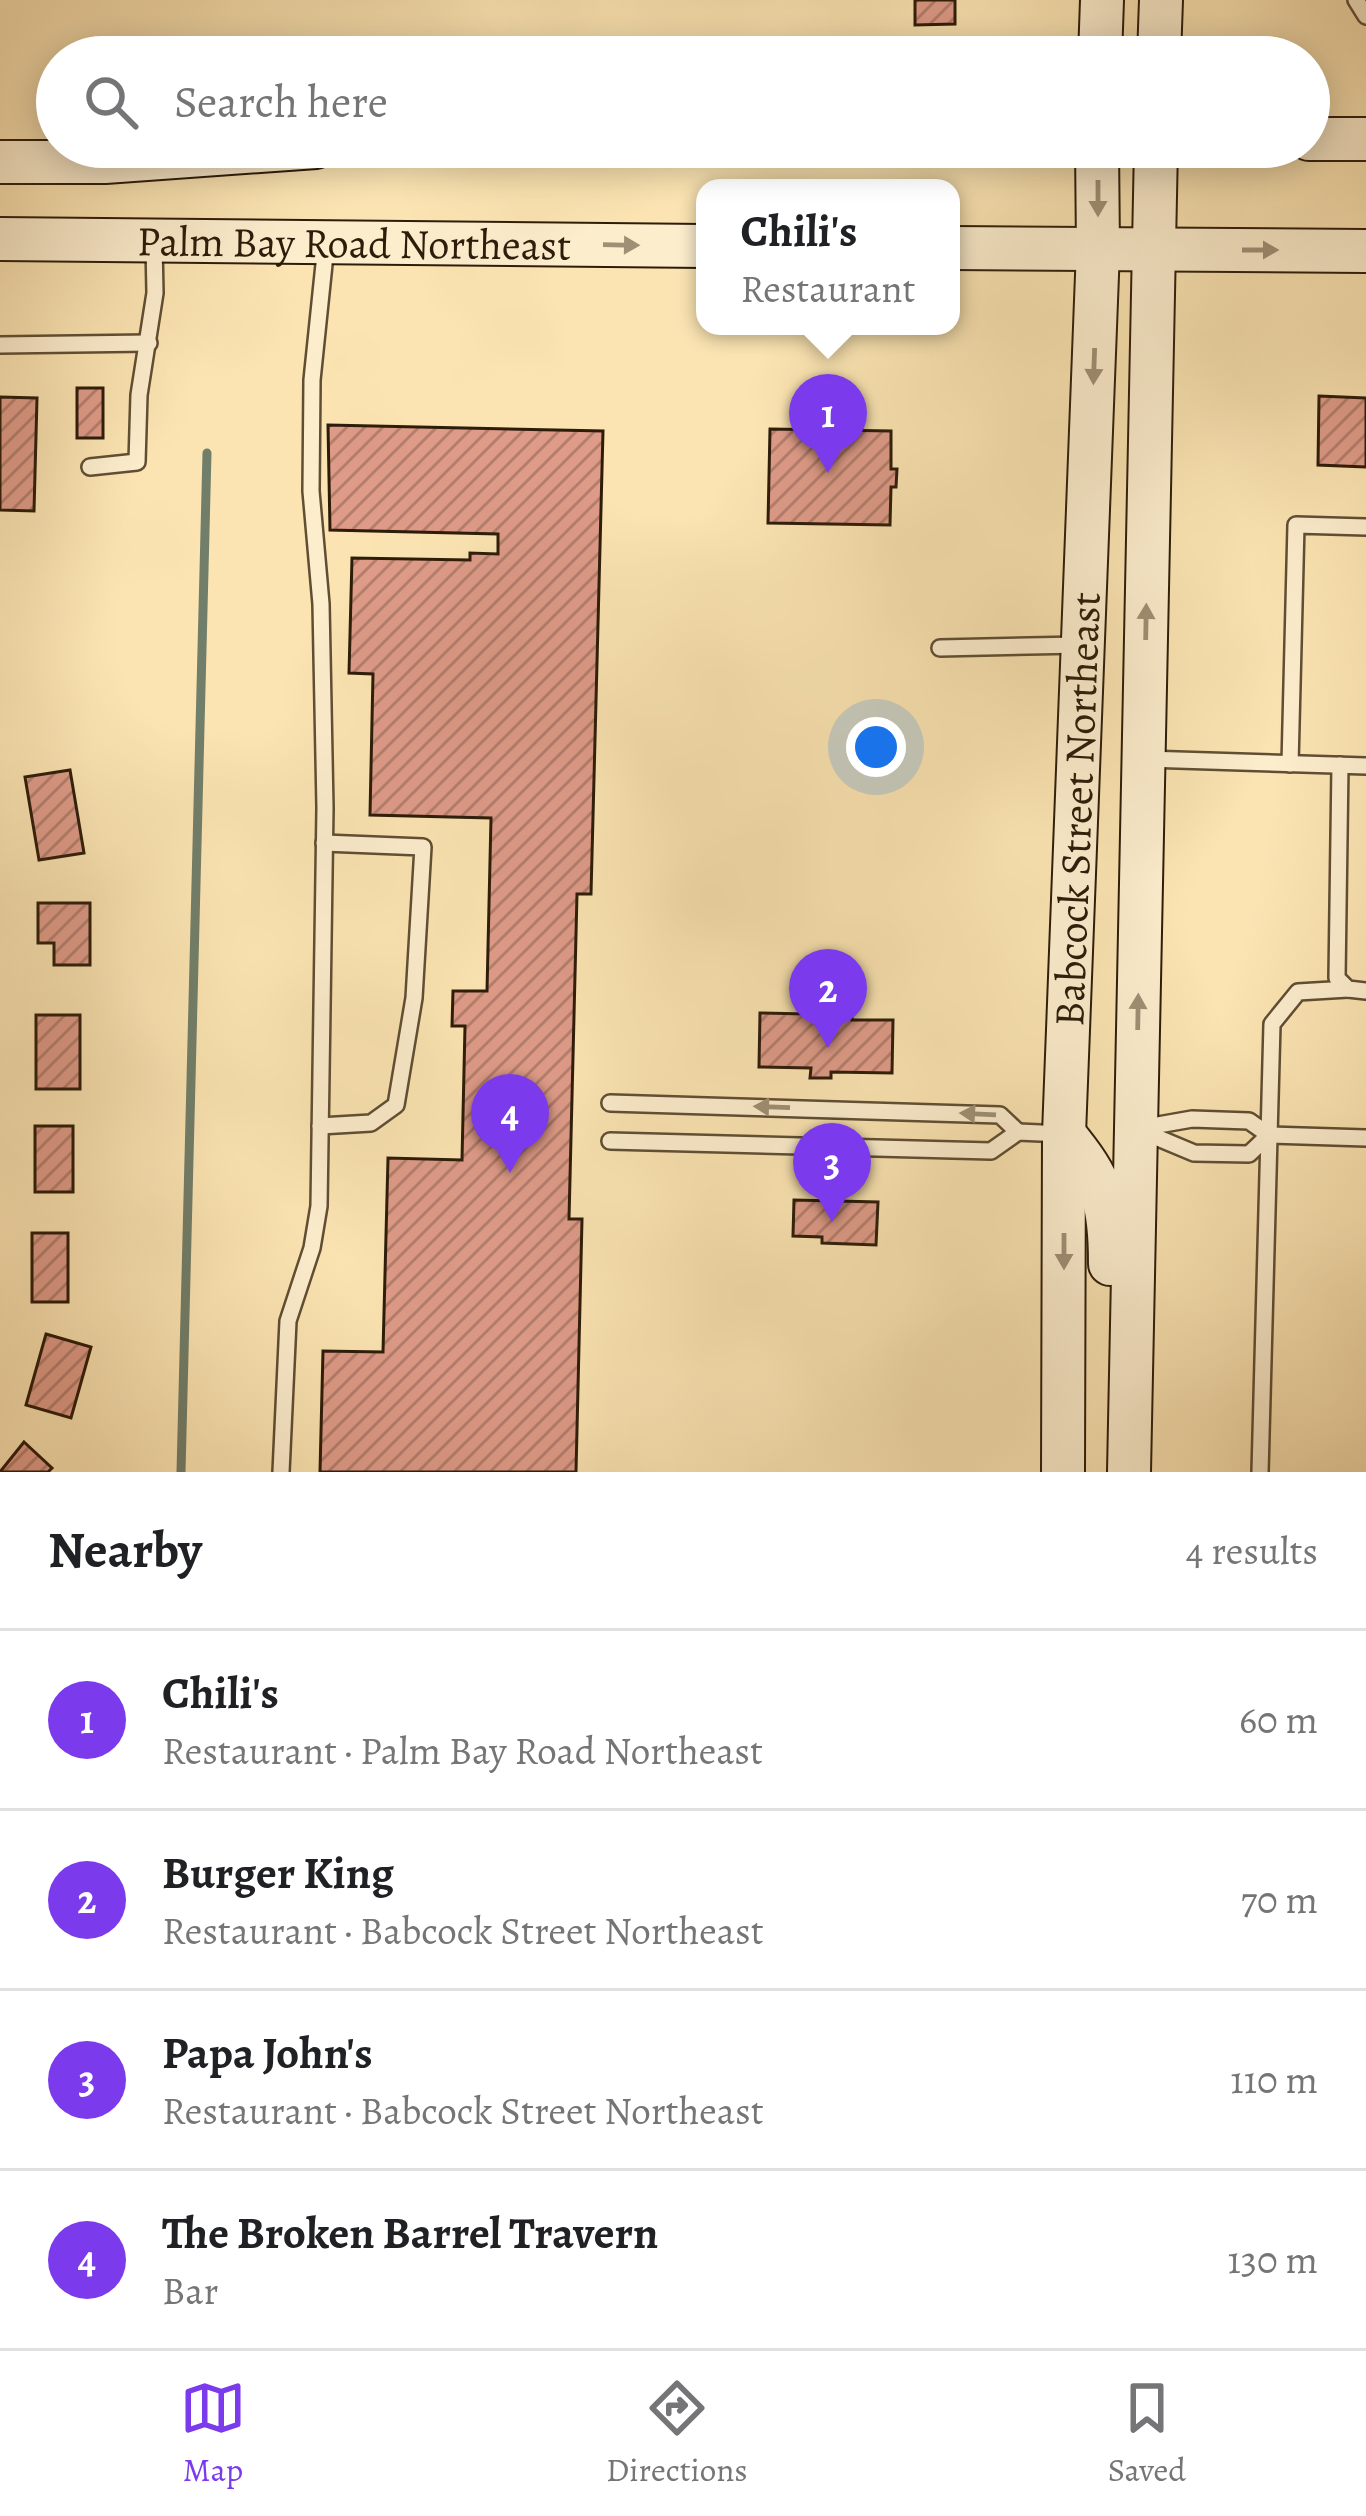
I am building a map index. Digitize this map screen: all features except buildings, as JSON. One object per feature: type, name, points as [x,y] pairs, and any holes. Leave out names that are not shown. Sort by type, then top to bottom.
[{"type":"main road","points":[[1101,36],[1102,0]]},
{"type":"main road","points":[[1160,36],[1161,0]]},
{"type":"main road","points":[[1330,139],[1366,139]]},
{"type":"main road","name":"Palm Bay Road Northeast","points":[[0,162],[36,162]]},
{"type":"main road","name":"Babcock Street Northeast","points":[[1063,1472],[1064,1134],[1097,168]]},
{"type":"main road","name":"Babcock Street Northeast","points":[[1129,1472],[1156,168]]},
{"type":"main road","name":"Palm Bay Road Northeast","points":[[0,239],[696,246]]},
{"type":"main road","points":[[960,248],[1366,251]]},
{"type":"main road","points":[[1064,1134],[1095,1172],[1110,1225],[1110,1346],[1130,1425]]},
{"type":"lane","points":[[1356,0],[1366,16]]},
{"type":"lane","points":[[90,467],[137,462],[139,395],[154,293],[154,241]]},
{"type":"lane","points":[[281,1472],[288,1321],[312,1248],[319,1206],[325,843],[322,604],[310,491],[312,380],[326,242]]},
{"type":"lane","points":[[0,345],[148,343]]},
{"type":"lane","points":[[1290,764],[1296,525],[1366,527]]},
{"type":"lane","points":[[940,648],[1083,645]]},
{"type":"lane","points":[[1143,759],[1366,766]]},
{"type":"lane","points":[[1340,765],[1337,978],[1348,989]]},
{"type":"lane","points":[[320,1126],[371,1123],[396,1105],[414,998],[423,847],[325,843]]},
{"type":"lane","points":[[1259,1472],[1272,1024],[1298,992],[1366,991]]},
{"type":"lane","points":[[610,1103],[1000,1115],[1018,1132]]},
{"type":"lane","points":[[1136,1129],[1192,1119],[1249,1121],[1268,1136],[1366,1138]]},
{"type":"lane","points":[[1136,1129],[1194,1153],[1249,1154],[1268,1136]]},
{"type":"lane","points":[[610,1141],[991,1151],[1018,1132],[1064,1134]]},
{"type":"waterway","points":[[181,1472],[207,453]]},
{"type":"place","name":"Chili's","points":[[828,473]]},
{"type":"place","name":"Burger King","points":[[828,1048]]},
{"type":"place","name":"The Broken Barrel Travern","points":[[510,1173]]},
{"type":"place","name":"Papa John's","points":[[832,1222]]}]
